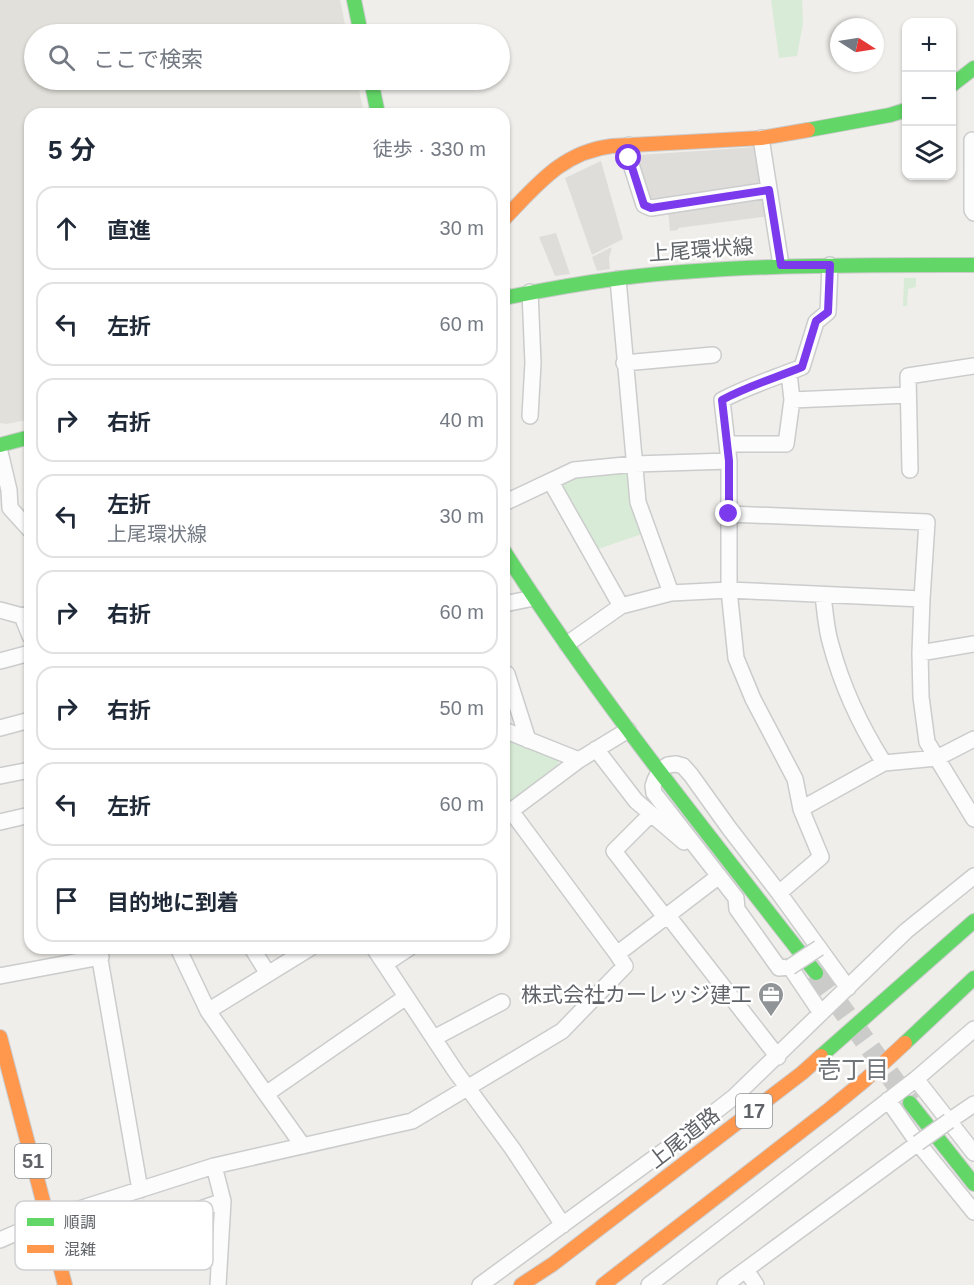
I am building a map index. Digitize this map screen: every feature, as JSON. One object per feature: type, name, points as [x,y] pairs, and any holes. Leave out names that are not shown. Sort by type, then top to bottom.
[{"type":"main road","points":[[354,0],[359,24]]},
{"type":"main road","points":[[956,81],[974,68]]},
{"type":"main road","points":[[373,90],[377,108]]},
{"type":"main road","points":[[510,213],[546,177],[589,150],[629,145],[761,138],[902,111]]},
{"type":"main road","name":"上尾環状線","points":[[510,297],[650,274],[781,265],[974,265]]},
{"type":"main road","points":[[0,445],[24,439]]},
{"type":"main road","points":[[510,560],[628,730],[816,973]]},
{"type":"main road","name":"上尾道路","points":[[521,1285],[591,1236],[802,1073],[974,921]]},
{"type":"main road","name":"17","points":[[603,1285],[865,1080],[974,978]]},
{"type":"main road","name":"51","points":[[0,1037],[6,1080],[43,1201]]},
{"type":"main road","points":[[910,1103],[974,1184]]},
{"type":"main road","name":"51","points":[[61,1270],[65,1285]]},
{"type":"street","points":[[761,138],[781,265]]},
{"type":"street","points":[[972,140],[972,210],[974,213]]},
{"type":"street","points":[[629,145],[629,158],[644,205],[651,208],[769,190]]},
{"type":"street","points":[[779,893],[821,857],[801,809],[795,779],[753,699],[736,658],[729,590],[729,461],[722,400],[749,386],[802,367],[816,321],[828,312],[830,265]]},
{"type":"street","points":[[618,279],[638,502],[671,593]]},
{"type":"street","points":[[530,292],[532,363],[530,416]]},
{"type":"street","points":[[624,363],[713,355]]},
{"type":"street","points":[[910,470],[908,376],[974,366]]},
{"type":"street","points":[[727,444],[786,444],[792,400],[789,373]]},
{"type":"street","points":[[792,400],[908,395]]},
{"type":"street","points":[[0,452],[9,490],[10,508],[24,520]]},
{"type":"street","points":[[510,500],[574,470],[635,464],[729,461]]},
{"type":"street","points":[[551,482],[621,606]]},
{"type":"street","points":[[729,514],[927,522],[920,653],[921,697],[927,742],[974,819]]},
{"type":"street","points":[[567,644],[621,606],[671,593],[729,590],[922,599]]},
{"type":"street","points":[[824,595],[830,644],[848,695],[871,743],[884,763]]},
{"type":"street","points":[[510,603],[534,598]]},
{"type":"street","points":[[0,610],[24,615]]},
{"type":"street","points":[[920,653],[974,644]]},
{"type":"street","points":[[0,661],[24,655]]},
{"type":"street","points":[[510,683],[528,740]]},
{"type":"street","points":[[0,723],[0,728],[24,722]]},
{"type":"street","points":[[510,812],[579,760],[628,730]]},
{"type":"street","points":[[510,732],[579,760]]},
{"type":"street","points":[[801,809],[884,763],[937,758],[974,739]]},
{"type":"street","points":[[596,749],[636,801],[707,861]]},
{"type":"street","points":[[819,948],[790,968],[779,968],[737,909],[736,898],[654,793],[655,780],[660,770],[668,765],[676,764],[683,766],[691,775],[729,828],[779,893],[819,948],[848,988]]},
{"type":"street","points":[[0,776],[24,771]]},
{"type":"street","points":[[651,814],[614,851],[778,1057]]},
{"type":"street","points":[[105,1201],[214,1166],[412,1120],[562,1031],[625,966],[510,816]]},
{"type":"street","points":[[0,822],[24,817]]},
{"type":"street","points":[[617,954],[719,876]]},
{"type":"street","points":[[480,1285],[734,1097],[906,931],[974,876]]},
{"type":"street","points":[[0,976],[92,954]]},
{"type":"street","points":[[100,954],[140,1190]]},
{"type":"street","points":[[181,954],[208,1011],[303,1146]]},
{"type":"street","points":[[256,954],[268,974]]},
{"type":"street","points":[[208,1011],[300,954]]},
{"type":"street","points":[[378,954],[563,1225]]},
{"type":"street","points":[[385,964],[400,954]]},
{"type":"street","points":[[790,968],[821,1013]]},
{"type":"street","points":[[266,1094],[406,997]]},
{"type":"street","points":[[434,1038],[502,1002]]},
{"type":"street","points":[[649,1285],[916,1079],[974,1029]]},
{"type":"street","points":[[916,1079],[974,1153]]},
{"type":"street","points":[[888,1100],[918,1143],[974,1212]]},
{"type":"street","points":[[725,1285],[974,1104]]},
{"type":"street","points":[[214,1166],[223,1202],[219,1285]]},
{"type":"street","points":[[213,1205],[223,1202]]},
{"type":"street","points":[[0,1240],[15,1233]]},
{"type":"street","points":[[746,1270],[756,1285]]},
{"type":"shaded area","points":[[0,0],[340,0],[345,24],[24,24],[24,90],[359,90],[363,108],[24,108],[24,420],[0,423]]},
{"type":"shaded area","points":[[757,147],[765,181],[760,187],[651,203],[633,157],[638,155]]},
{"type":"shaded area","points":[[601,161],[623,239],[592,255],[565,178]]},
{"type":"shaded area","points":[[761,195],[767,198],[769,216],[670,231],[668,210]]},
{"type":"shaded area","points":[[556,233],[570,274],[555,276],[539,237]]},
{"type":"shaded area","points":[[612,247],[609,258],[610,269],[597,271],[592,257]]},
{"type":"green space","points":[[771,0],[802,0],[803,23],[797,56],[779,58]]},
{"type":"green space","points":[[904,278],[916,278],[916,287],[908,289],[907,306],[903,306]]},
{"type":"green space","points":[[626,470],[631,473],[631,504],[642,534],[598,549],[562,486],[567,480],[582,473]]},
{"type":"green space","points":[[510,740],[559,760],[558,767],[510,803]]},
{"type":"tunnel","points":[[816,973],[910,1103]]},
{"type":"traffic: fast","points":[[354,0],[359,24]]},
{"type":"traffic: fast","points":[[956,82],[974,68]]},
{"type":"traffic: fast","points":[[373,90],[377,108]]},
{"type":"traffic: fast","points":[[808,130],[902,111]]},
{"type":"traffic: fast","points":[[510,297],[606,280],[665,273],[797,266],[974,265]]},
{"type":"traffic: fast","points":[[0,445],[24,439]]},
{"type":"traffic: fast","points":[[510,560],[577,660],[616,713],[816,973]]},
{"type":"traffic: fast","points":[[821,1056],[974,921]]},
{"type":"traffic: fast","points":[[905,1043],[974,978]]},
{"type":"traffic: fast","points":[[910,1103],[974,1184]]},
{"type":"traffic: slow","points":[[510,213],[552,172],[579,155],[594,149],[612,146],[761,138],[808,130]]},
{"type":"traffic: slow","points":[[0,1037],[43,1201]]},
{"type":"traffic: slow","points":[[603,1285],[831,1108],[905,1043]]},
{"type":"traffic: slow","points":[[521,1285],[553,1264],[821,1056]]},
{"type":"traffic: slow","points":[[61,1270],[65,1285]]},
{"type":"place","name":"株式会社カーレッジ建工","points":[[771,1018]]},
{"type":"district","name":"壱丁目","points":[[853,1070]]},
{"type":"route","points":[[629,158],[644,205],[651,208],[769,190],[781,265],[830,265],[828,312],[816,321],[802,367],[780,377],[749,386],[722,400],[729,461],[729,514]]}]
